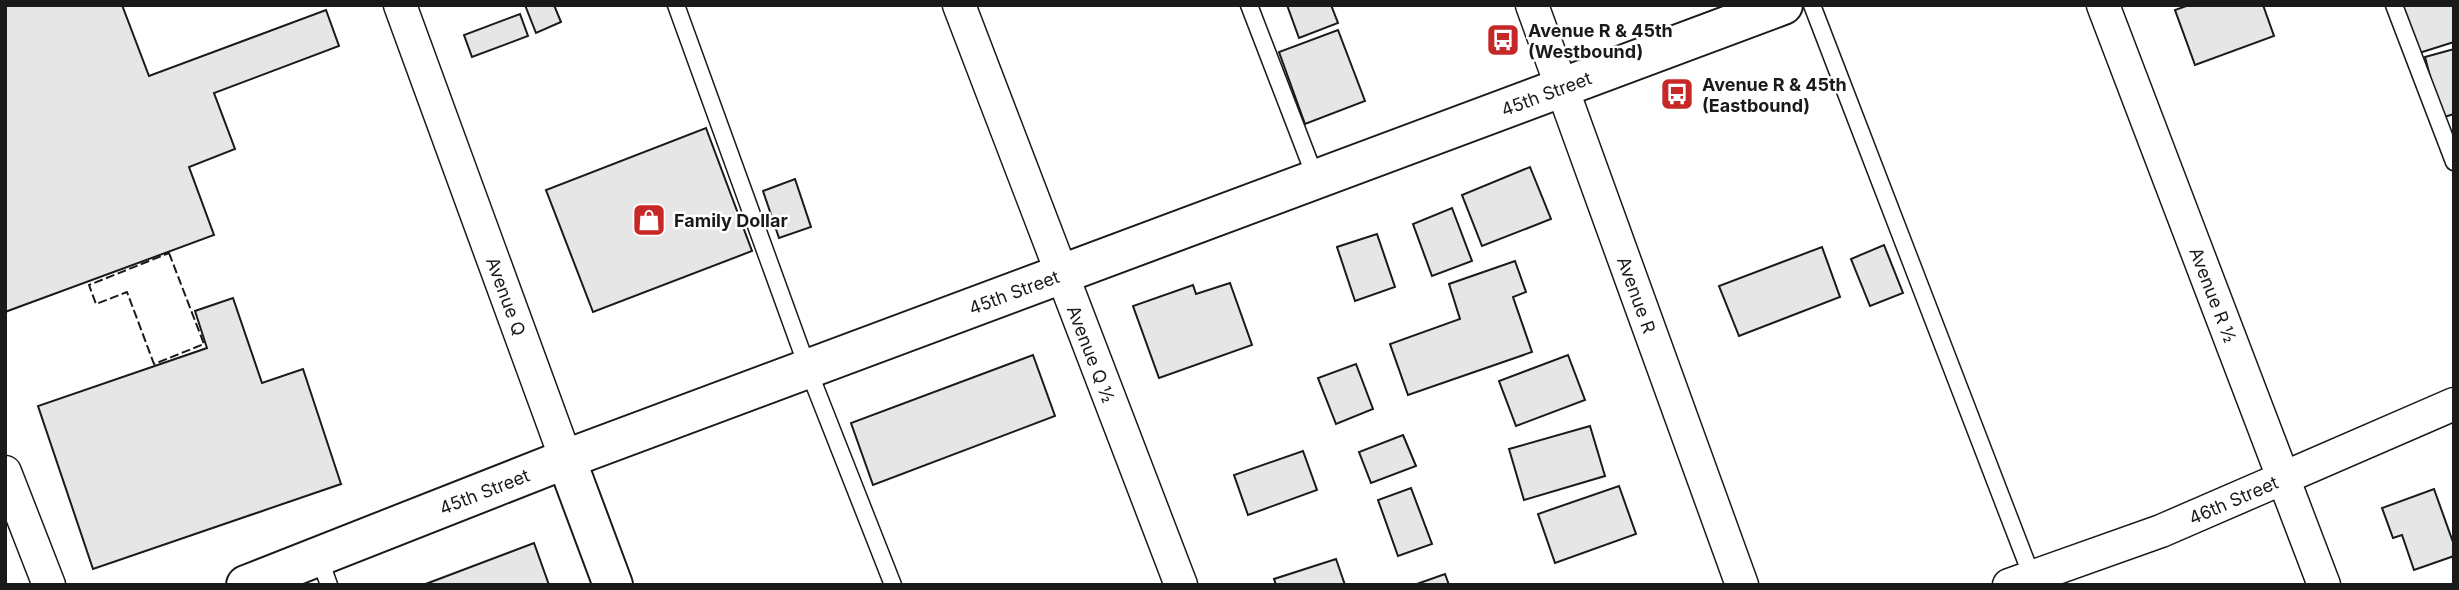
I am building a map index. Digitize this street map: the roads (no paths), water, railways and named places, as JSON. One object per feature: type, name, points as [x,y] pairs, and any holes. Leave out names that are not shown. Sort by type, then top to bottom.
[{"type":"main road","name":"45th Street","points":[[246,585],[324,571],[566,459],[1783,5]]},
{"type":"main road","name":"Avenue Q","points":[[566,459],[613,585]]},
{"type":"street","name":"Avenue Q","points":[[400,5],[566,459]]},
{"type":"street","name":"Avenue Q ½","points":[[959,5],[1181,585]]},
{"type":"street","name":"Avenue R","points":[[1532,5],[1742,585]]},
{"type":"street","name":"Avenue R ½","points":[[2103,5],[2324,585]]},
{"type":"street","name":"46th Street","points":[[2025,582],[2161,531],[2454,404]]},
{"type":"street","points":[[5,472],[49,585]]},
{"type":"lane","points":[[676,5],[808,369],[893,585]]},
{"type":"lane","points":[[1249,5],[1317,181]]},
{"type":"lane","points":[[1812,5],[2025,582]]},
{"type":"lane","points":[[2394,5],[2454,162]]},
{"type":"place","name":"Avenue R & 45th (Westbound)","points":[[1503,40]]},
{"type":"place","name":"Avenue R & 45th (Eastbound)","points":[[1677,94]]},
{"type":"place","name":"Family Dollar","points":[[649,220]]}]
